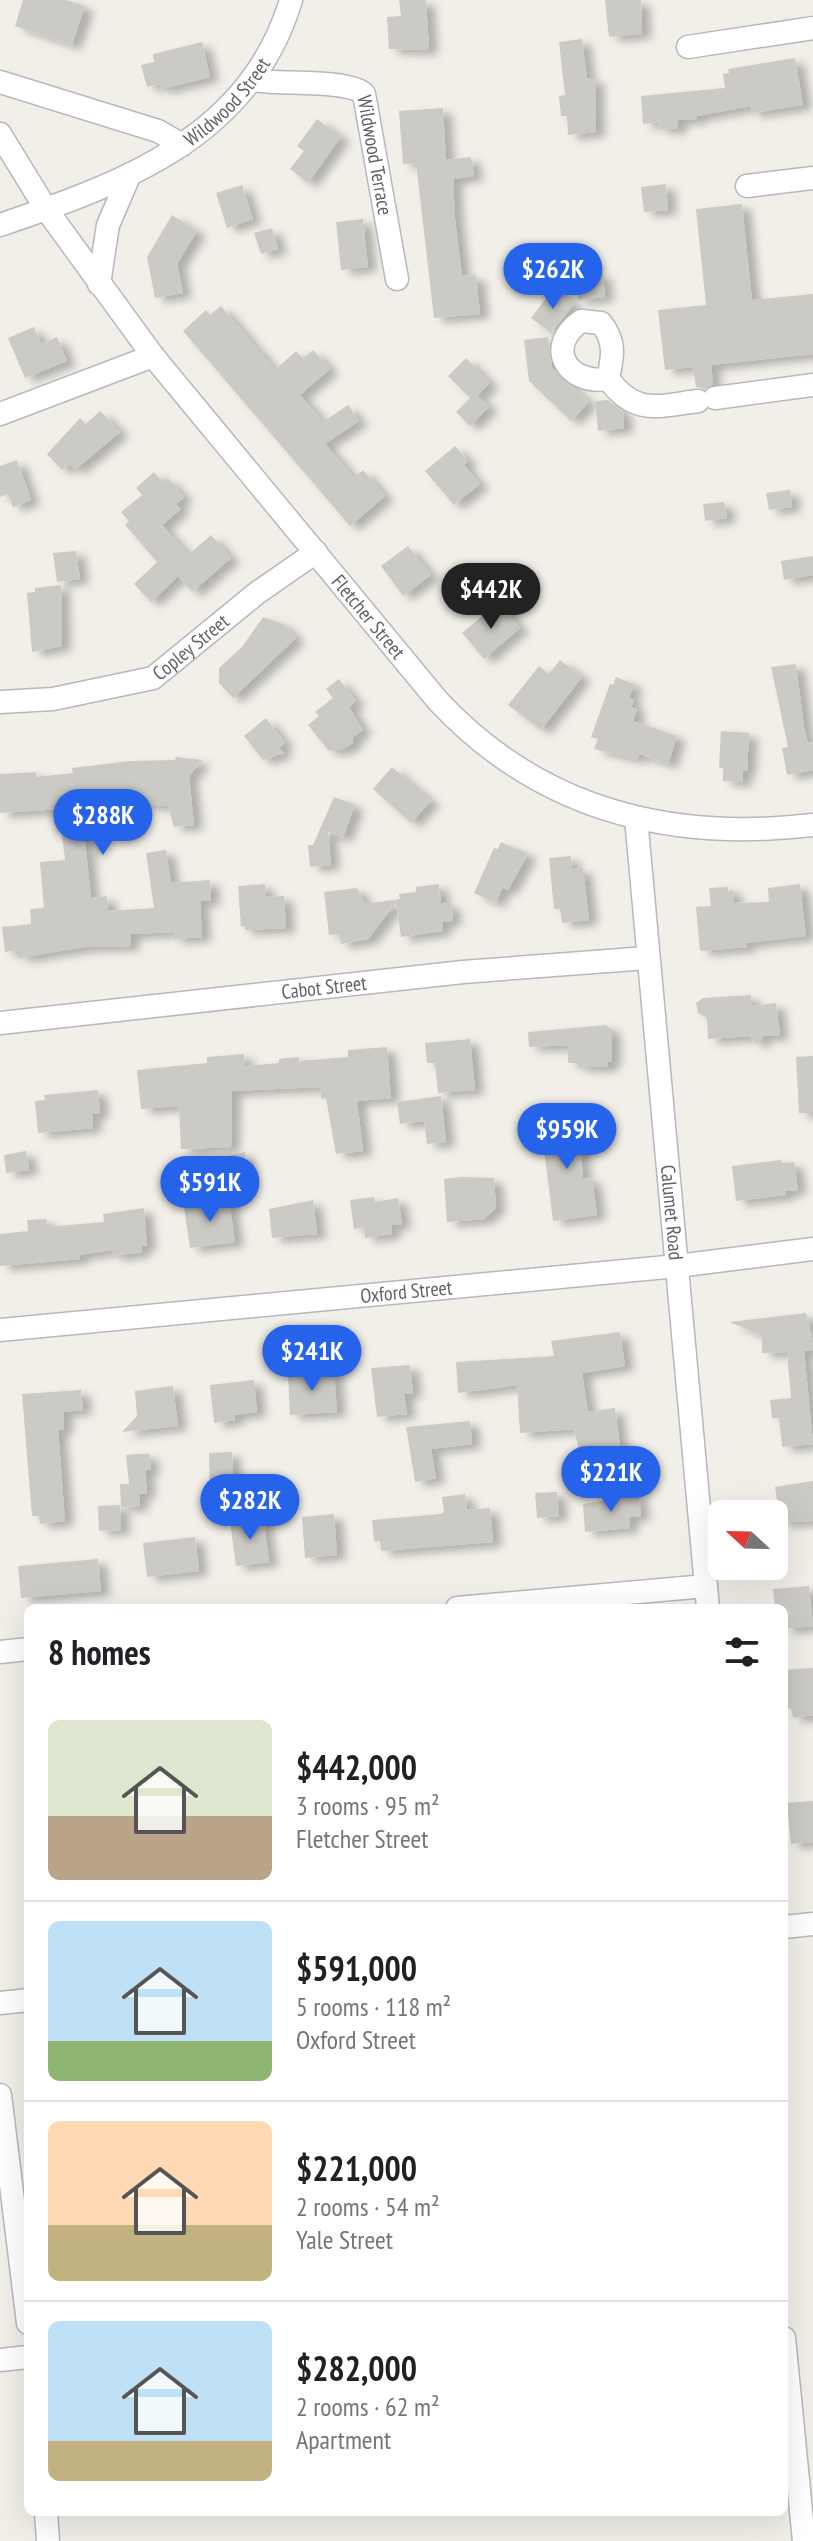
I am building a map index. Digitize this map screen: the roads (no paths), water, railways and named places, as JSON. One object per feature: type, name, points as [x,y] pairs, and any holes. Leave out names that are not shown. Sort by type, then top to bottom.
[{"type":"street","name":"Wildwood Street","points":[[0,225],[130,174],[182,145],[221,115],[254,80],[271,53],[291,0]]},
{"type":"street","points":[[688,47],[813,28]]},
{"type":"street","name":"Wildwood Terrace","points":[[254,80],[347,87],[364,94],[397,279]]},
{"type":"street","points":[[0,82],[158,131],[182,145]]},
{"type":"street","name":"Fletcher Street","points":[[0,134],[46,209],[153,356],[438,701],[470,735],[515,767],[584,802],[636,818],[673,827],[759,831],[813,825]]},
{"type":"street","points":[[99,284],[108,225],[130,174]]},
{"type":"street","points":[[747,186],[813,178]]},
{"type":"street","points":[[0,414],[153,356]]},
{"type":"street","points":[[608,379],[626,398],[646,407],[813,385]]},
{"type":"street","name":"Copley Street","points":[[0,702],[53,699],[153,678],[257,593],[316,552]]},
{"type":"street","name":"Calumet Road","points":[[636,818],[707,1597]]},
{"type":"street","name":"Cabot Street","points":[[0,1023],[463,972],[647,958]]},
{"type":"street","name":"Oxford Street","points":[[0,1330],[677,1266],[813,1249]]},
{"type":"street","points":[[548,1604],[707,1597]]},
{"type":"street","points":[[0,1652],[24,1649]]},
{"type":"street","points":[[788,1927],[813,1924]]},
{"type":"street","points":[[0,2003],[24,2000]]},
{"type":"street","points":[[0,2095],[24,2290]]},
{"type":"street","points":[[0,2360],[24,2357]]},
{"type":"street","points":[[788,2379],[804,2541]]},
{"type":"street","points":[[46,2516],[48,2541]]}]
